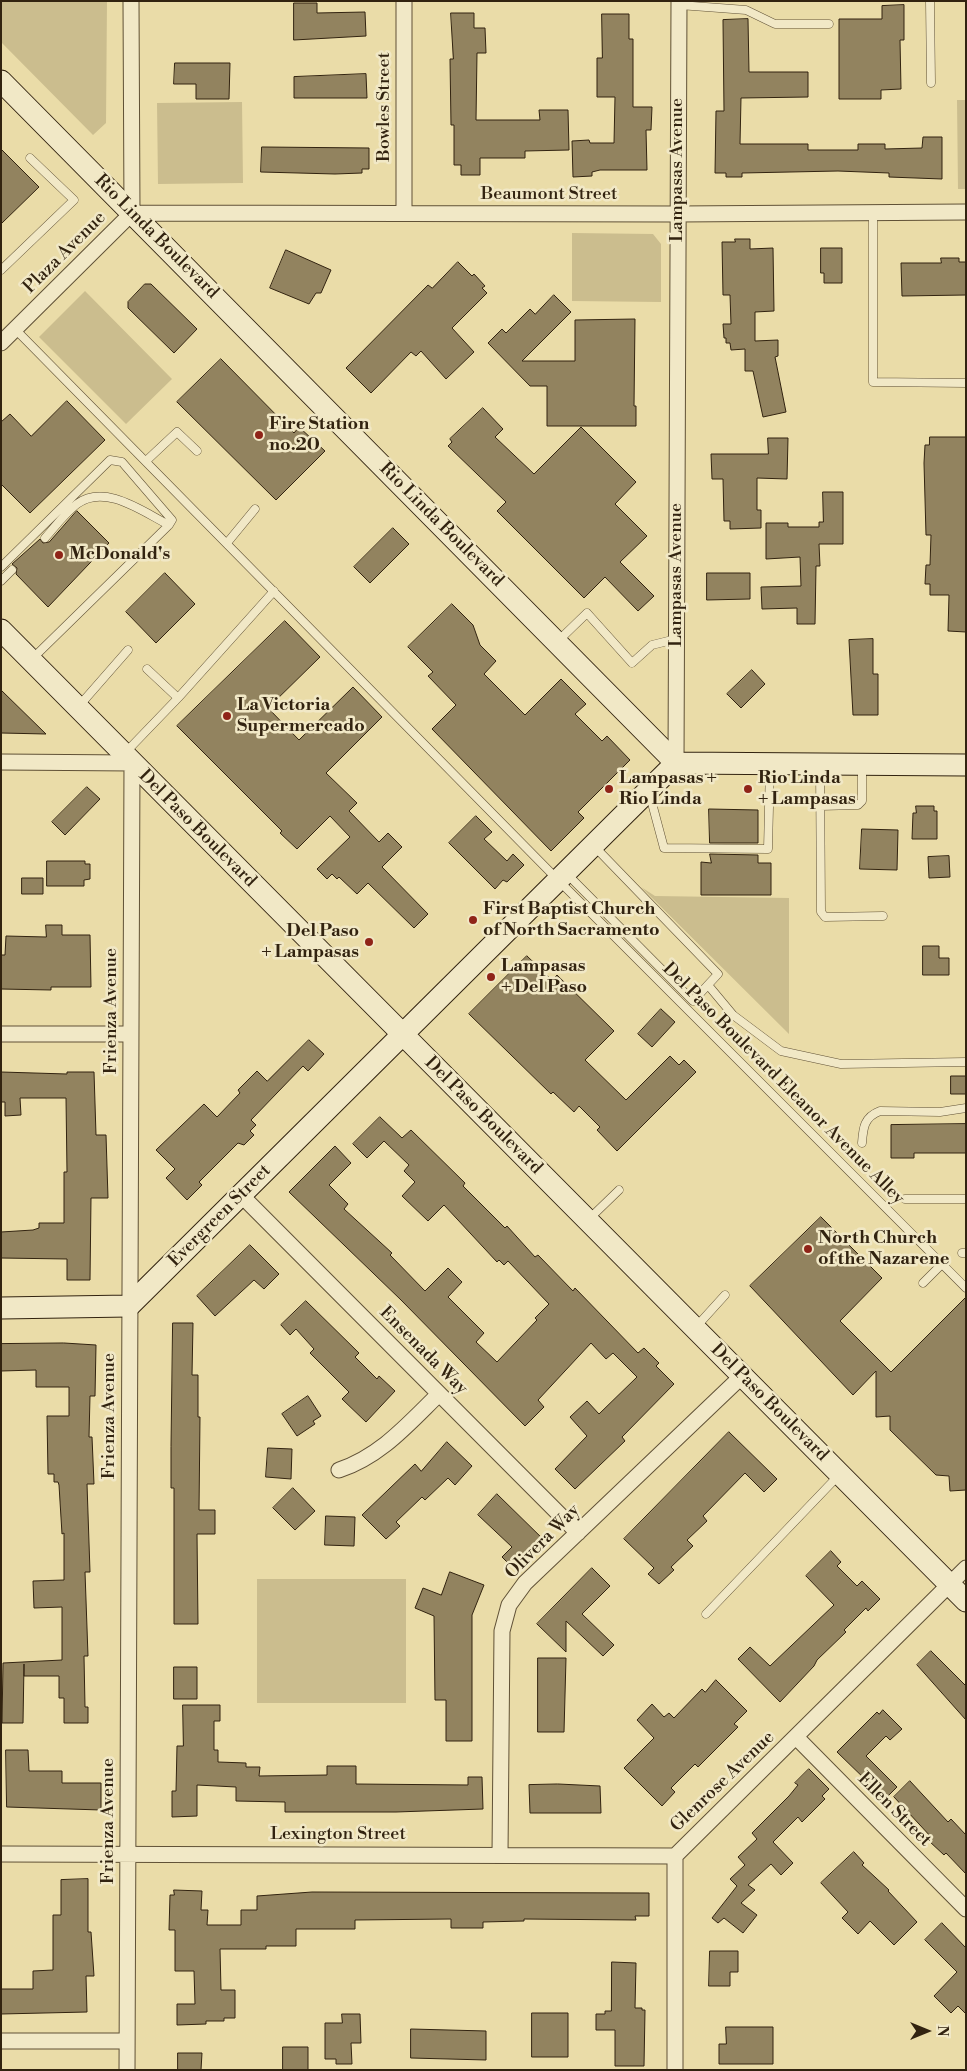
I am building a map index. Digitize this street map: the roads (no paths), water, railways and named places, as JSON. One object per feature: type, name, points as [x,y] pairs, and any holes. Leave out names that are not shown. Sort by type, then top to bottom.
[{"type":"main road","name":"Rio Linda Boulevard","points":[[1,81],[676,763]]},
{"type":"main road","name":"Del Paso Boulevard","points":[[1,630],[966,1601]]},
{"type":"main road","points":[[402,1035],[676,763],[966,765]]},
{"type":"main road","name":"Evergreen Street","points":[[129,1306],[402,1035]]},
{"type":"main road","points":[[1,1308],[129,1306]]},
{"type":"street","name":"Plaza Avenue","points":[[1,343],[132,213],[131,1]]},
{"type":"street","name":"Bowles Street","points":[[404,1],[404,213]]},
{"type":"street","name":"Lampasas Avenue","points":[[676,763],[679,3]]},
{"type":"street","name":"Beaumont Street","points":[[132,213],[678,214],[966,212]]},
{"type":"street","points":[[1,762],[128,759]]},
{"type":"street","name":"Frienza Avenue","points":[[127,2070],[130,1034],[128,759]]},
{"type":"street","points":[[1,1034],[130,1034]]},
{"type":"street","name":"Ensenada Way","points":[[241,1195],[578,1533]]},
{"type":"street","name":"Olivera Way","points":[[500,1854],[502,1631],[504,1618],[513,1600],[525,1583],[742,1376]]},
{"type":"street","points":[[339,1470],[375,1454],[386,1446],[439,1394]]},
{"type":"street","name":"Glenrose Avenue","points":[[675,2070],[675,1856],[966,1568]]},
{"type":"street","name":"Ellen Street","points":[[796,1737],[966,1909]]},
{"type":"street","name":"Lexington Street","points":[[1,1854],[675,1856]]},
{"type":"street","points":[[1,2041],[127,2041]]},
{"type":"lane","points":[[930,1],[931,83]]},
{"type":"lane","points":[[679,3],[746,10],[775,24],[829,24]]},
{"type":"lane","points":[[1,270],[74,200],[30,158]]},
{"type":"lane","points":[[873,213],[873,382],[966,383]]},
{"type":"lane","points":[[15,329],[274,592],[562,876],[693,1001],[718,974],[593,845]]},
{"type":"lane","points":[[146,461],[177,432],[197,452]]},
{"type":"lane","points":[[1,567],[110,460],[122,462],[172,520],[31,660]]},
{"type":"lane","points":[[45,538],[76,504],[91,496],[108,496],[169,525]]},
{"type":"lane","points":[[227,543],[255,509]]},
{"type":"lane","points":[[1,581],[12,570]]},
{"type":"lane","points":[[128,759],[178,698],[274,592]]},
{"type":"lane","points":[[557,642],[587,613],[632,663],[652,645],[676,639]]},
{"type":"lane","points":[[77,707],[128,650]]},
{"type":"lane","points":[[147,669],[178,698]]},
{"type":"lane","points":[[648,790],[664,848],[768,849],[770,764]]},
{"type":"lane","points":[[820,764],[820,912],[825,917],[883,916]]},
{"type":"lane","points":[[820,806],[858,805],[862,801],[862,764]]},
{"type":"lane","name":"Del Paso Boulevard Eleanor Avenue Alley","points":[[562,876],[966,1288]]},
{"type":"lane","points":[[708,985],[733,1014],[781,1051],[841,1064],[966,1062]]},
{"type":"lane","points":[[862,1143],[863,1126],[870,1114],[880,1111],[940,1112],[966,1108]]},
{"type":"lane","points":[[588,1221],[619,1190]]},
{"type":"lane","points":[[905,1199],[966,1199]]},
{"type":"lane","points":[[923,1283],[942,1264]]},
{"type":"lane","points":[[695,1328],[725,1295]]},
{"type":"lane","points":[[706,1614],[840,1474]]},
{"type":"place","name":"Fire Station no.20","points":[[259,435]]},
{"type":"place","name":"McDonald's","points":[[59,555]]},
{"type":"place","name":"La Victoria Supermercado","points":[[227,716]]},
{"type":"place","name":"Lampasas + Rio Linda","points":[[609,789]]},
{"type":"place","name":"Rio Linda + Lampasas","points":[[748,789]]},
{"type":"place","name":"First Baptist Church of North Sacramento","points":[[473,920]]},
{"type":"place","name":"Del Paso + Lampasas","points":[[369,942]]},
{"type":"place","name":"Lampasas + Del Paso","points":[[491,977]]},
{"type":"place","name":"North Church of the Nazarene","points":[[808,1249]]}]
